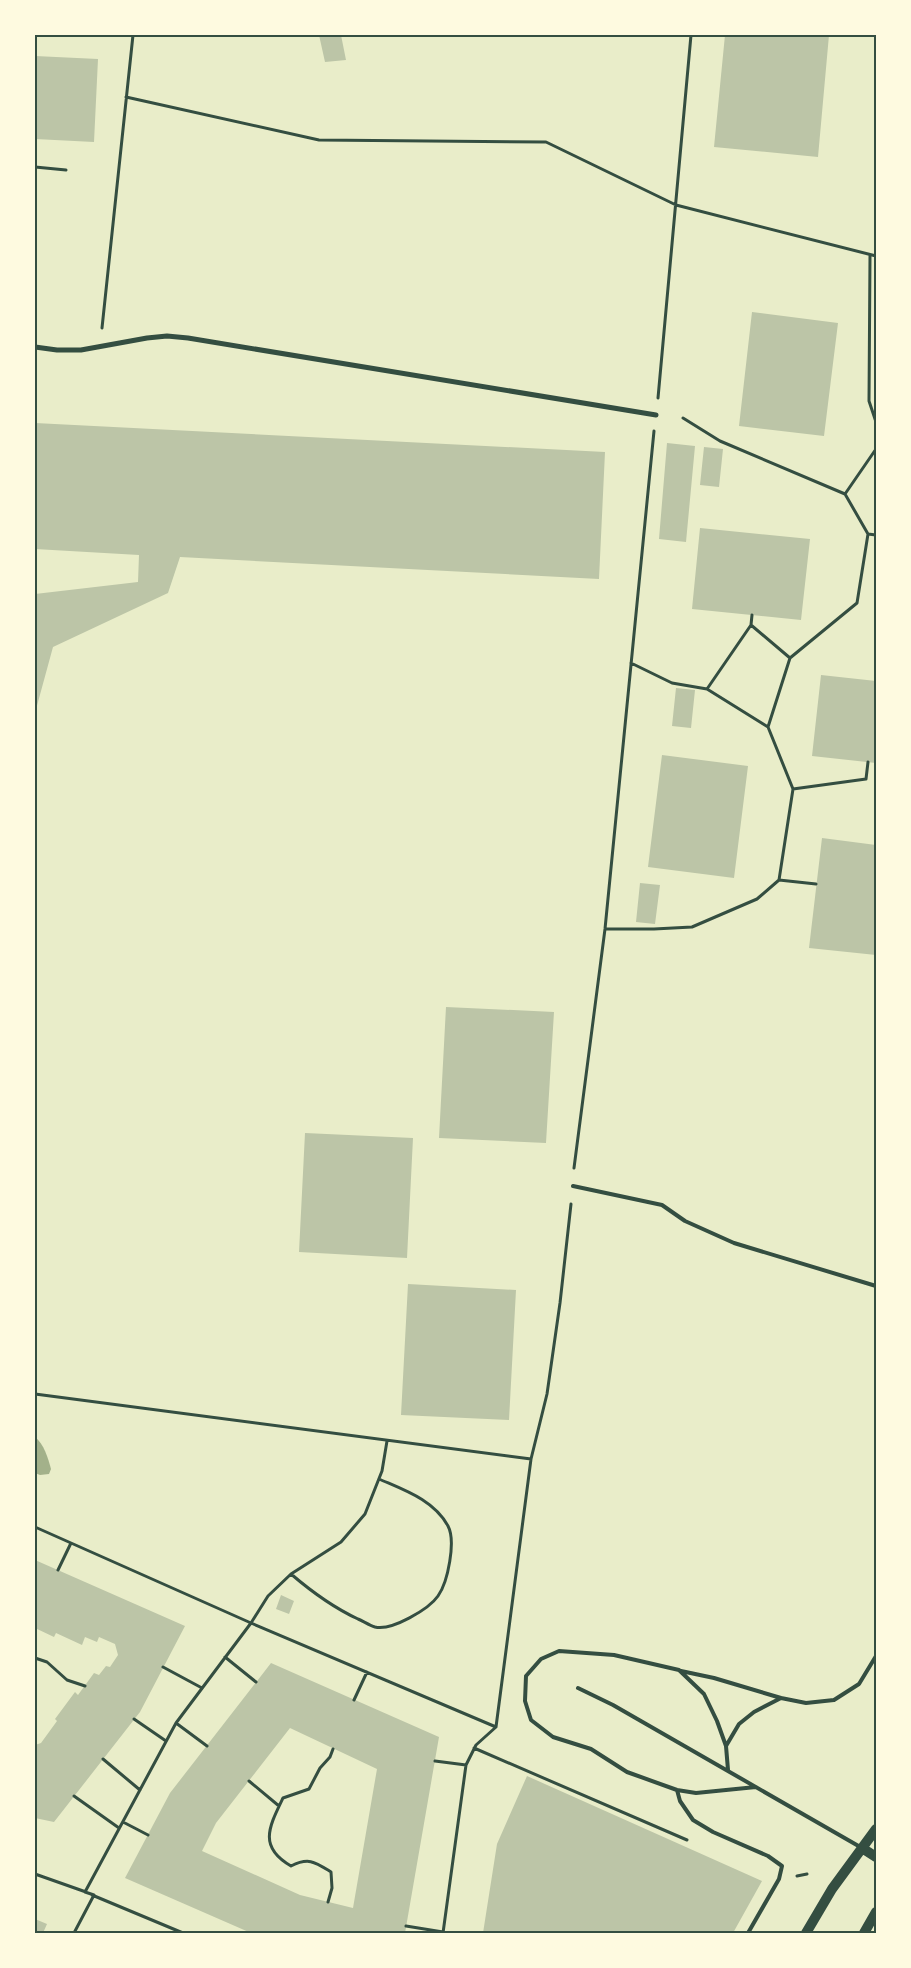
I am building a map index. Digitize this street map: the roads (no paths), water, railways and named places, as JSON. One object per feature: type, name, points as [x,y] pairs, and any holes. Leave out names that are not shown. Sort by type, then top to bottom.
[{"type":"main road","points":[[806,1933],[832,1889],[876,1829]]},
{"type":"main road","points":[[862,1848],[876,1856]]},
{"type":"main road","points":[[864,1933],[876,1912]]},
{"type":"street","points":[[35,347],[57,350],[81,350],[146,338],[167,336],[188,338],[656,415]]},
{"type":"lane","points":[[572,1186],[662,1205],[685,1221],[734,1243],[876,1286]]},
{"type":"lane","points":[[756,1787],[696,1793],[677,1790],[627,1772],[591,1749],[553,1737],[531,1720],[525,1701],[526,1676],[541,1659],[559,1651],[614,1655],[714,1678],[781,1698],[806,1703],[834,1700],[859,1684],[876,1656]]},
{"type":"lane","points":[[679,1670],[704,1694],[726,1746],[728,1770]]},
{"type":"lane","points":[[578,1688],[613,1705],[862,1848]]},
{"type":"lane","points":[[726,1746],[739,1724],[754,1712],[781,1698]]},
{"type":"lane","points":[[677,1790],[680,1801],[693,1820],[713,1832],[768,1856],[782,1866],[779,1879],[748,1933]]}]
